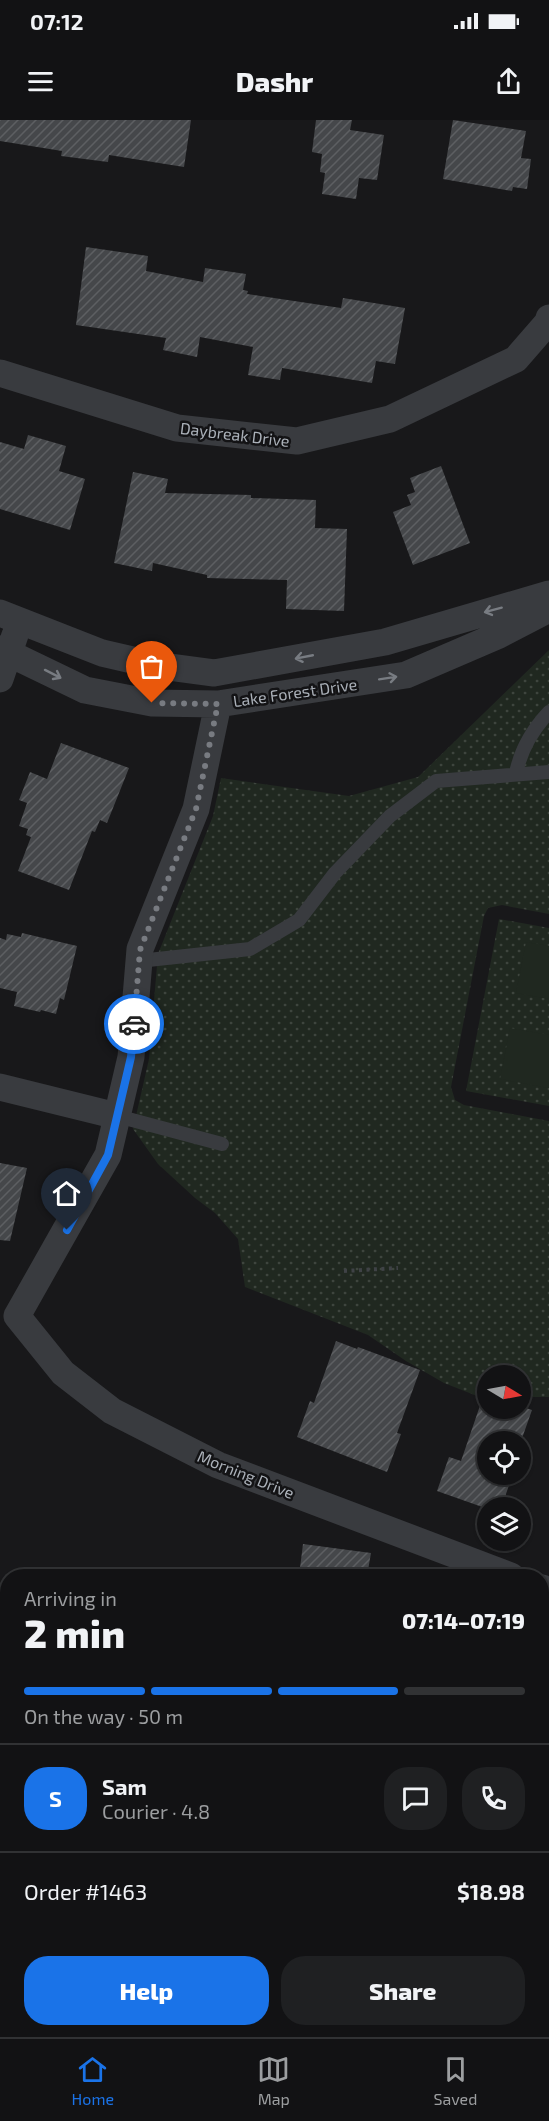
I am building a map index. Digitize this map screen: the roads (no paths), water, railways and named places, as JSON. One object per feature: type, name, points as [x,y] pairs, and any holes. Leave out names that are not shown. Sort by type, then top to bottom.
[{"type":"street","name":"Daybreak Drive","points":[[0,373],[177,428],[297,441],[390,418],[516,359],[549,318]]},
{"type":"street","name":"Lake Forest Drive","points":[[10,617],[102,653],[154,665],[214,673],[385,642],[549,594]]},
{"type":"street","name":"Lake Forest Drive","points":[[5,651],[85,690],[152,703],[218,704],[406,675],[499,635],[549,609]]},
{"type":"street","points":[[0,679],[10,617]]},
{"type":"street","points":[[9,1317],[108,1155],[131,1057],[140,950],[196,809],[218,704]]},
{"type":"street","points":[[0,1087],[117,1116]]},
{"type":"street","name":"Morning Drive","points":[[9,1317],[63,1373],[112,1411],[218,1465],[493,1569]]},
{"type":"lane","points":[[516,773],[520,755],[535,727],[549,712]]},
{"type":"lane","points":[[139,961],[250,949],[299,920],[335,873],[390,816],[436,781],[549,772]]},
{"type":"lane","points":[[117,1116],[222,1144]]}]
